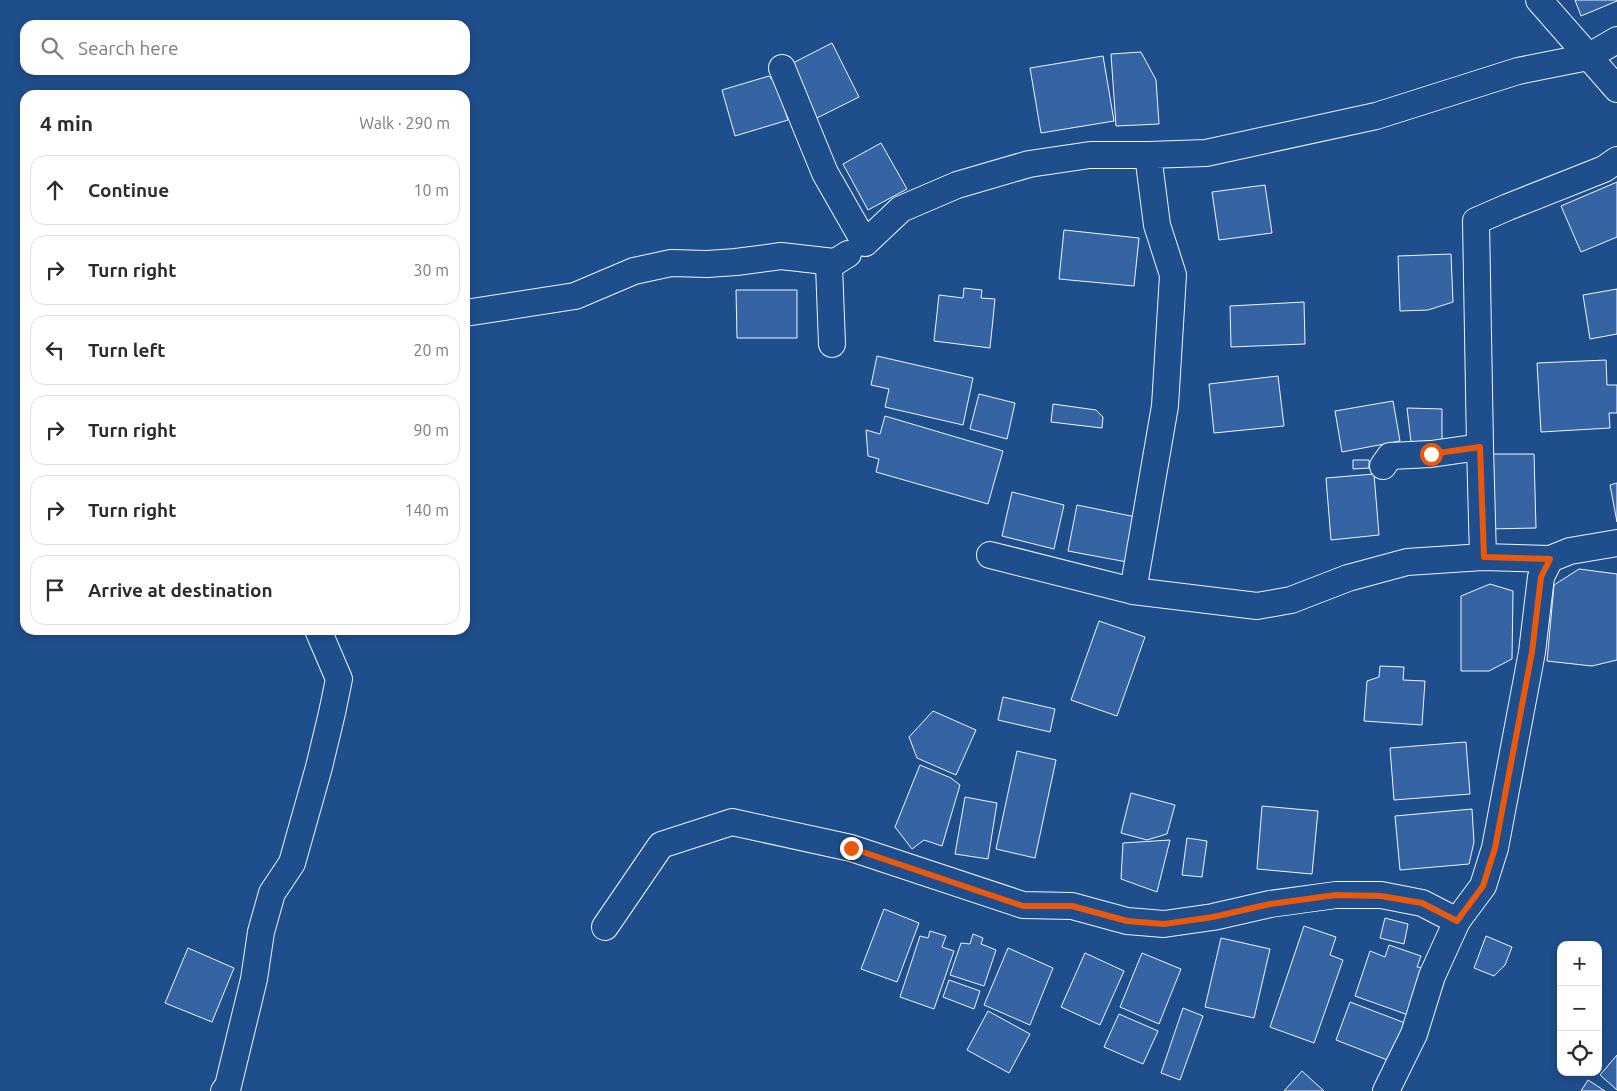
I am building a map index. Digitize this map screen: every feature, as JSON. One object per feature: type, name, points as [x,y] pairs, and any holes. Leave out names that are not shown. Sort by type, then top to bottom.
[{"type":"street","points":[[1539,0],[1617,89]]},
{"type":"street","points":[[832,344],[829,266],[865,243],[901,209],[957,185],[1029,164],[1090,155],[1206,153],[1376,116],[1518,71],[1588,57],[1617,40]]},
{"type":"street","points":[[782,68],[825,173],[865,243]]},
{"type":"street","points":[[1133,591],[1165,406],[1173,275],[1157,225],[1148,155]]},
{"type":"street","points":[[1484,557],[1476,221],[1604,170],[1617,160]]},
{"type":"street","points":[[470,312],[575,296],[634,271],[671,263],[707,264],[781,256],[834,262]]},
{"type":"street","points":[[1383,466],[1390,456],[1431,454],[1480,447]]},
{"type":"street","points":[[990,555],[1133,591],[1257,606],[1291,600],[1348,578],[1407,562],[1484,557],[1550,559],[1570,551],[1617,543]]},
{"type":"street","points":[[1386,1091],[1414,1034],[1432,976],[1457,921],[1483,886],[1495,848],[1532,652],[1541,577],[1550,559]]},
{"type":"street","points":[[224,1091],[228,1086],[247,1011],[263,924],[272,893],[292,863],[332,713],[339,679],[320,635]]},
{"type":"street","points":[[605,927],[661,845],[732,822],[851,848],[1023,906],[1072,906],[1127,921],[1164,924],[1213,917],[1270,904],[1336,895],[1381,896],[1422,903],[1457,921]]},
{"type":"building","points":[[1575,0],[1617,0],[1617,1],[1581,16]]},
{"type":"building","points":[[832,43],[859,97],[817,118],[791,64]]},
{"type":"building","points":[[1141,52],[1156,80],[1159,124],[1116,126],[1111,54]]},
{"type":"building","points":[[1103,56],[1114,121],[1041,133],[1030,68]]},
{"type":"building","points":[[769,76],[777,85],[788,120],[735,136],[722,90]]},
{"type":"building","points":[[881,143],[907,189],[868,210],[843,164]]},
{"type":"building","points":[[1617,182],[1617,237],[1581,252],[1561,206]]},
{"type":"building","points":[[1265,185],[1272,233],[1219,240],[1212,192]]},
{"type":"building","points":[[1064,230],[1139,238],[1134,286],[1059,279]]},
{"type":"building","points":[[1451,254],[1453,302],[1428,310],[1400,311],[1398,256]]},
{"type":"building","points":[[964,288],[982,290],[981,298],[995,299],[990,348],[934,341],[939,295],[963,298]]},
{"type":"building","points":[[1617,289],[1617,334],[1590,339],[1583,295]]},
{"type":"building","points":[[736,290],[797,290],[797,338],[737,338]]},
{"type":"building","points":[[1304,302],[1305,344],[1231,347],[1230,306]]},
{"type":"building","points":[[877,356],[973,378],[963,425],[885,407],[889,389],[871,385]]},
{"type":"building","points":[[1606,360],[1607,385],[1617,385],[1617,413],[1609,413],[1610,428],[1541,432],[1537,363]]},
{"type":"building","points":[[1278,376],[1284,426],[1214,433],[1209,384]]},
{"type":"building","points":[[979,394],[1015,403],[1007,439],[970,429]]},
{"type":"building","points":[[1393,401],[1400,441],[1342,452],[1335,411]]},
{"type":"building","points":[[1053,404],[1096,410],[1103,417],[1102,428],[1051,422]]},
{"type":"building","points":[[1407,408],[1442,409],[1442,440],[1411,442]]},
{"type":"building","points":[[885,416],[1003,451],[988,504],[876,472],[879,459],[868,456],[866,430],[880,434]]},
{"type":"building","points":[[1487,454],[1534,454],[1536,528],[1488,529]]},
{"type":"building","points":[[1353,460],[1369,460],[1369,468],[1353,469]]},
{"type":"building","points":[[1374,474],[1379,535],[1331,540],[1326,478]]},
{"type":"building","points":[[1617,483],[1617,522],[1610,485]]},
{"type":"building","points":[[1012,492],[1064,505],[1054,549],[1002,536]]},
{"type":"building","points":[[1077,505],[1136,517],[1127,562],[1068,551]]},
{"type":"building","points":[[1579,569],[1617,574],[1617,660],[1592,666],[1547,661],[1554,585]]},
{"type":"building","points":[[1490,584],[1513,591],[1512,659],[1489,671],[1461,671],[1461,596]]},
{"type":"building","points":[[1099,621],[1145,637],[1117,716],[1071,700]]},
{"type":"building","points":[[1380,666],[1404,667],[1403,680],[1425,681],[1422,725],[1364,721],[1367,681],[1379,677]]},
{"type":"building","points":[[1003,697],[1055,709],[1050,732],[998,720]]},
{"type":"building","points":[[933,711],[976,730],[956,775],[917,758],[909,737]]},
{"type":"building","points":[[1466,742],[1470,794],[1394,800],[1390,748]]},
{"type":"building","points":[[1017,751],[1056,760],[1035,858],[996,849]]},
{"type":"building","points":[[920,765],[951,778],[960,785],[942,846],[924,840],[912,849],[895,827]]},
{"type":"building","points":[[1131,793],[1175,805],[1167,834],[1147,840],[1121,833]]},
{"type":"building","points":[[965,797],[997,803],[988,859],[955,854]]},
{"type":"building","points":[[1262,806],[1318,811],[1312,874],[1257,869]]},
{"type":"building","points":[[1472,809],[1474,842],[1469,864],[1400,870],[1395,816]]},
{"type":"building","points":[[1187,838],[1207,841],[1202,877],[1182,875]]},
{"type":"building","points":[[1170,840],[1157,892],[1121,879],[1123,843]]},
{"type":"building","points":[[884,909],[919,923],[897,982],[861,969]]},
{"type":"building","points":[[1385,918],[1408,924],[1404,944],[1380,938]]},
{"type":"building","points":[[1304,926],[1336,937],[1330,955],[1343,960],[1314,1043],[1270,1027]]},
{"type":"building","points":[[930,931],[946,936],[942,947],[954,951],[934,1009],[900,997],[920,936],[928,938]]},
{"type":"building","points":[[973,934],[983,938],[981,944],[996,950],[984,986],[950,975],[961,943],[970,944]]},
{"type":"building","points":[[1486,936],[1512,947],[1505,965],[1494,976],[1474,968]]},
{"type":"building","points":[[1221,938],[1270,949],[1254,1018],[1205,1007]]},
{"type":"building","points":[[1389,945],[1421,956],[1417,967],[1427,968],[1411,1016],[1355,996],[1370,951],[1385,957]]},
{"type":"building","points":[[188,948],[234,968],[212,1022],[165,1003]]},
{"type":"building","points":[[1008,948],[1053,968],[1030,1025],[984,1005]]},
{"type":"building","points":[[1085,953],[1124,971],[1100,1025],[1061,1007]]},
{"type":"building","points":[[1142,953],[1181,969],[1159,1024],[1120,1007]]},
{"type":"building","points":[[949,980],[980,991],[974,1009],[943,997]]},
{"type":"building","points":[[1350,1002],[1405,1023],[1390,1061],[1336,1040]]},
{"type":"building","points":[[1183,1008],[1203,1016],[1180,1080],[1161,1073]]},
{"type":"building","points":[[988,1011],[1030,1034],[1009,1073],[967,1050]]},
{"type":"building","points":[[1119,1014],[1158,1031],[1143,1064],[1104,1047]]},
{"type":"building","points":[[1617,1055],[1617,1090],[1601,1076]]},
{"type":"building","points":[[1302,1071],[1324,1091],[1284,1091]]},
{"type":"building","points":[[1588,1080],[1605,1091],[1581,1091]]},
{"type":"route","points":[[851,848],[1023,906],[1072,906],[1127,921],[1164,924],[1213,917],[1270,904],[1336,895],[1381,896],[1422,903],[1457,921],[1483,886],[1495,848],[1532,652],[1541,577],[1550,559],[1484,557],[1480,447],[1431,454]]}]
